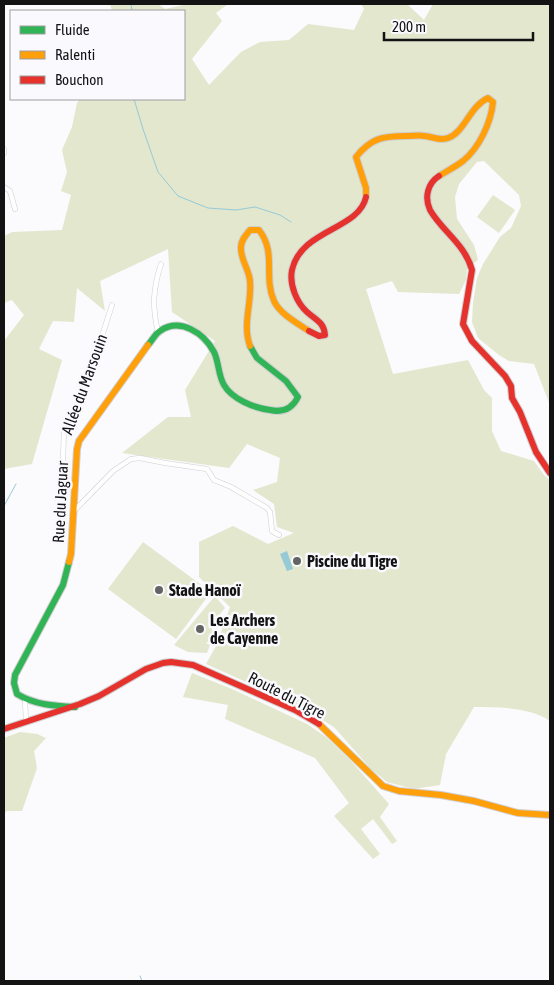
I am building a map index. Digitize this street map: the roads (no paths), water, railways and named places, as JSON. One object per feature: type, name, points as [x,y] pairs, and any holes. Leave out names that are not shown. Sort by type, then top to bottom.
[{"type":"street","points":[[161,264],[154,291],[158,332],[174,325],[187,326],[206,341],[213,350],[225,387],[248,404],[275,412],[288,410],[298,397],[286,381],[256,357],[250,348],[247,337],[246,313],[250,278],[241,246],[245,236],[250,230],[260,230],[266,236],[269,245],[270,278],[274,302],[281,310],[309,332],[319,336],[325,335],[325,328],[320,321],[309,314],[301,305],[292,281],[292,270],[302,249],[361,210],[367,194],[356,156],[369,143],[387,135],[425,135],[440,140],[450,138],[475,108],[488,98],[493,102],[492,114],[477,144],[464,160],[435,178],[427,193],[427,200],[430,209],[465,254],[472,268],[463,323],[472,342],[493,362],[510,384],[511,396],[519,410],[540,461],[550,473]]},
{"type":"street","points":[[4,187],[10,190],[15,209]]},
{"type":"street","name":"Allée du Marsouin","points":[[75,487],[65,482],[63,461],[64,430],[71,419],[93,364],[112,305]]},
{"type":"street","name":"Rue du Jaguar","points":[[26,722],[25,699],[17,694],[14,683],[15,675],[65,580],[71,554],[79,441],[158,332]]},
{"type":"street","points":[[73,512],[113,470],[126,461],[140,458],[165,464],[207,469],[214,480],[231,487],[268,508],[272,531],[279,535]]},
{"type":"street","name":"Route du Tigre","points":[[4,729],[74,707],[154,666],[163,663],[183,663],[193,665],[288,707],[320,725],[383,786],[474,801],[518,813],[550,815]]},
{"type":"street","points":[[25,699],[45,704],[74,707]]},
{"type":"street","points":[[45,704],[46,715]]},
{"type":"water","points":[[287,551],[293,569],[287,571],[280,554]]},
{"type":"waterway","points":[[131,4],[132,10]]},
{"type":"waterway","points":[[134,100],[158,172],[178,196],[208,208],[236,210],[255,207],[280,215],[291,222]]},
{"type":"waterway","points":[[4,506],[16,484]]},
{"type":"waterway","points":[[140,976],[142,981]]},
{"type":"place","name":"Piscine du Tigre","points":[[297,561]]},
{"type":"place","name":"Stade Hanoï","points":[[159,590]]},
{"type":"place","name":"Les Archers de Cayenne","points":[[200,629]]}]
